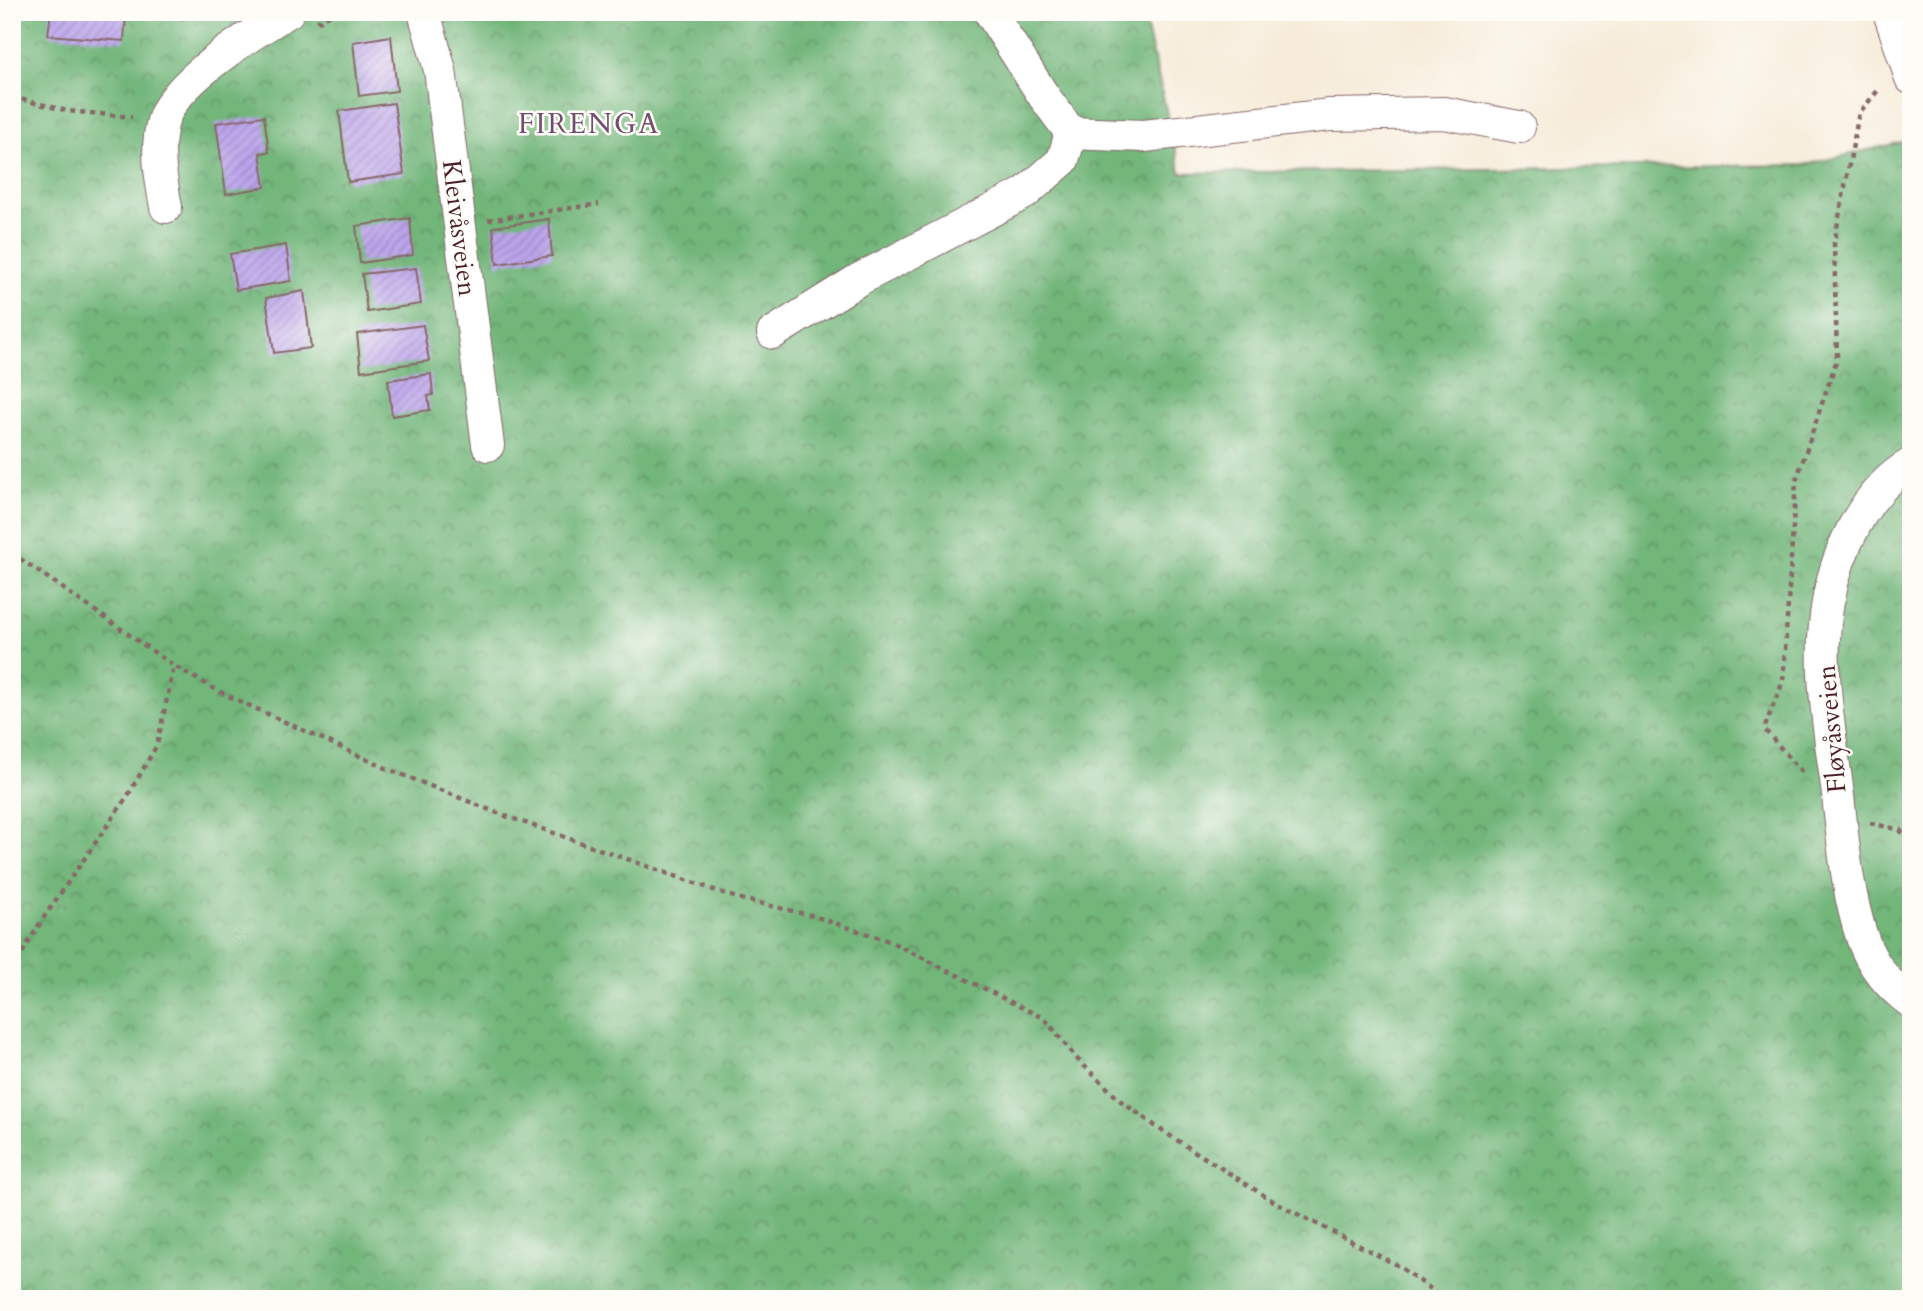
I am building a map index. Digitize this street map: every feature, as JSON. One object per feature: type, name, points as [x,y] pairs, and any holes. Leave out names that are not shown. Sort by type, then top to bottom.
[{"type":"street","points":[[166,207],[159,158],[163,120],[174,98],[201,71],[288,12]]},
{"type":"street","name":"Kleivåsveien","points":[[424,12],[440,70],[488,445]]},
{"type":"street","points":[[990,12],[1043,95],[1071,133]]},
{"type":"street","points":[[1889,12],[1907,69]]},
{"type":"street","points":[[1071,133],[1144,136],[1330,115],[1444,113],[1519,127]]},
{"type":"street","points":[[774,333],[858,280],[1026,193],[1063,160],[1071,133]]},
{"type":"street","name":"Fløyåsveien","points":[[1911,464],[1899,471],[1871,501],[1851,532],[1828,600],[1824,637],[1825,693],[1855,911],[1863,941],[1874,963],[1894,989],[1911,1002]]},
{"type":"path","points":[[1806,777],[1764,729],[1783,681],[1797,481],[1837,359],[1835,243],[1859,113],[1907,69]]},
{"type":"path","points":[[12,97],[68,111],[163,120]]},
{"type":"path","points":[[460,224],[599,204]]},
{"type":"path","points":[[12,553],[174,666],[224,694],[388,769],[500,814],[737,898],[810,915],[889,941],[1045,1018],[1076,1058],[1122,1102],[1161,1130],[1276,1203],[1397,1265],[1445,1299]]},
{"type":"path","points":[[12,970],[42,920],[127,797],[157,745],[174,666]]},
{"type":"path","points":[[1840,815],[1900,830],[1911,843]]},
{"type":"green space","points":[[12,12],[1143,12],[1181,173],[1804,165],[1911,140],[1911,1299],[16,1299],[12,1273]]},
{"type":"building","points":[[51,12],[126,12],[124,41],[48,35]]},
{"type":"building","points":[[178,12],[193,12],[182,19]]},
{"type":"building","points":[[391,36],[397,91],[359,96],[353,42]]},
{"type":"building","points":[[394,103],[404,174],[348,182],[339,111]]},
{"type":"building","points":[[264,116],[269,152],[260,153],[265,187],[226,194],[216,123]]},
{"type":"building","points":[[410,218],[413,255],[360,263],[356,226]]},
{"type":"building","points":[[549,219],[552,256],[497,264],[493,227]]},
{"type":"building","points":[[286,245],[291,281],[236,290],[230,254]]},
{"type":"building","points":[[416,268],[421,304],[367,312],[362,274]]},
{"type":"building","points":[[304,291],[311,348],[274,353],[266,298]]},
{"type":"building","points":[[423,325],[429,361],[361,371],[357,334]]},
{"type":"building","points":[[431,374],[433,395],[428,396],[430,410],[392,416],[388,380]]},
{"type":"district","name":"FIRENGA","points":[[589,123]]}]
